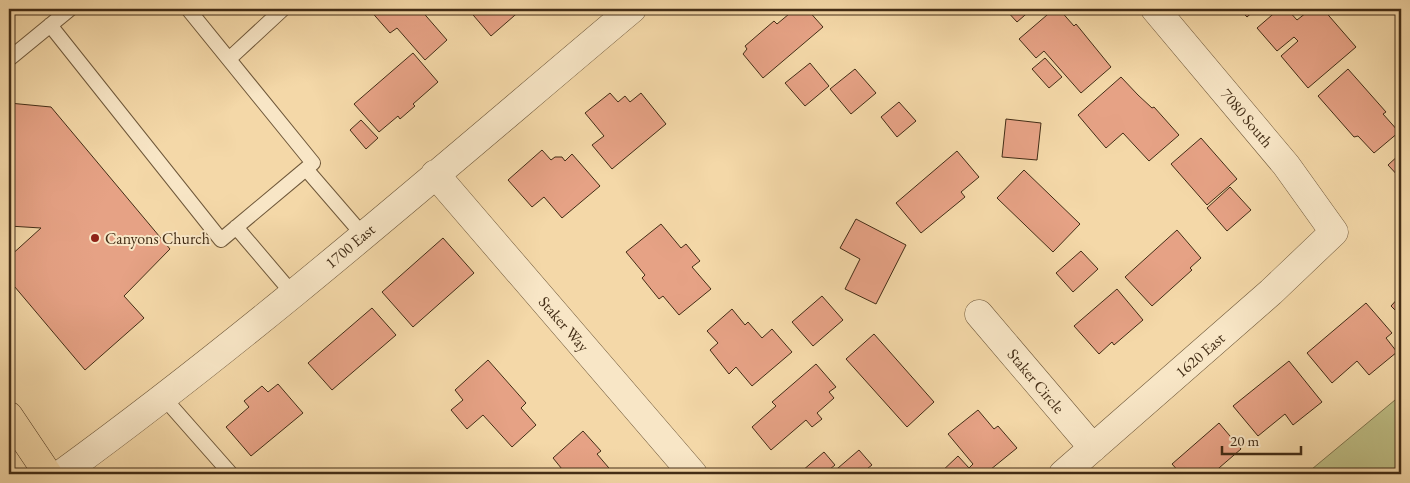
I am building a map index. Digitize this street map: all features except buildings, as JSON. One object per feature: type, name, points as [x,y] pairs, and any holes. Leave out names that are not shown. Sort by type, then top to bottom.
[{"type":"main road","points":[[9,416],[48,474]]},
{"type":"street","name":"1700 East","points":[[61,474],[164,398],[292,294],[632,9]]},
{"type":"street","name":"7080 South","points":[[1155,9],[1286,165],[1334,232]]},
{"type":"street","name":"Staker Way","points":[[435,174],[693,474]]},
{"type":"street","name":"1620 East","points":[[1063,474],[1271,292],[1334,232]]},
{"type":"street","name":"Staker Circle","points":[[979,314],[1093,448]]},
{"type":"lane","points":[[9,59],[70,9]]},
{"type":"lane","points":[[50,25],[221,240],[312,163],[188,9]]},
{"type":"lane","points":[[229,59],[283,9]]},
{"type":"lane","points":[[306,169],[363,236]]},
{"type":"lane","points":[[236,227],[292,294]]},
{"type":"lane","points":[[164,398],[231,474]]},
{"type":"green space","points":[[1401,395],[1401,474],[1306,474]]},
{"type":"place","name":"Canyons Church","points":[[95,238]]}]
